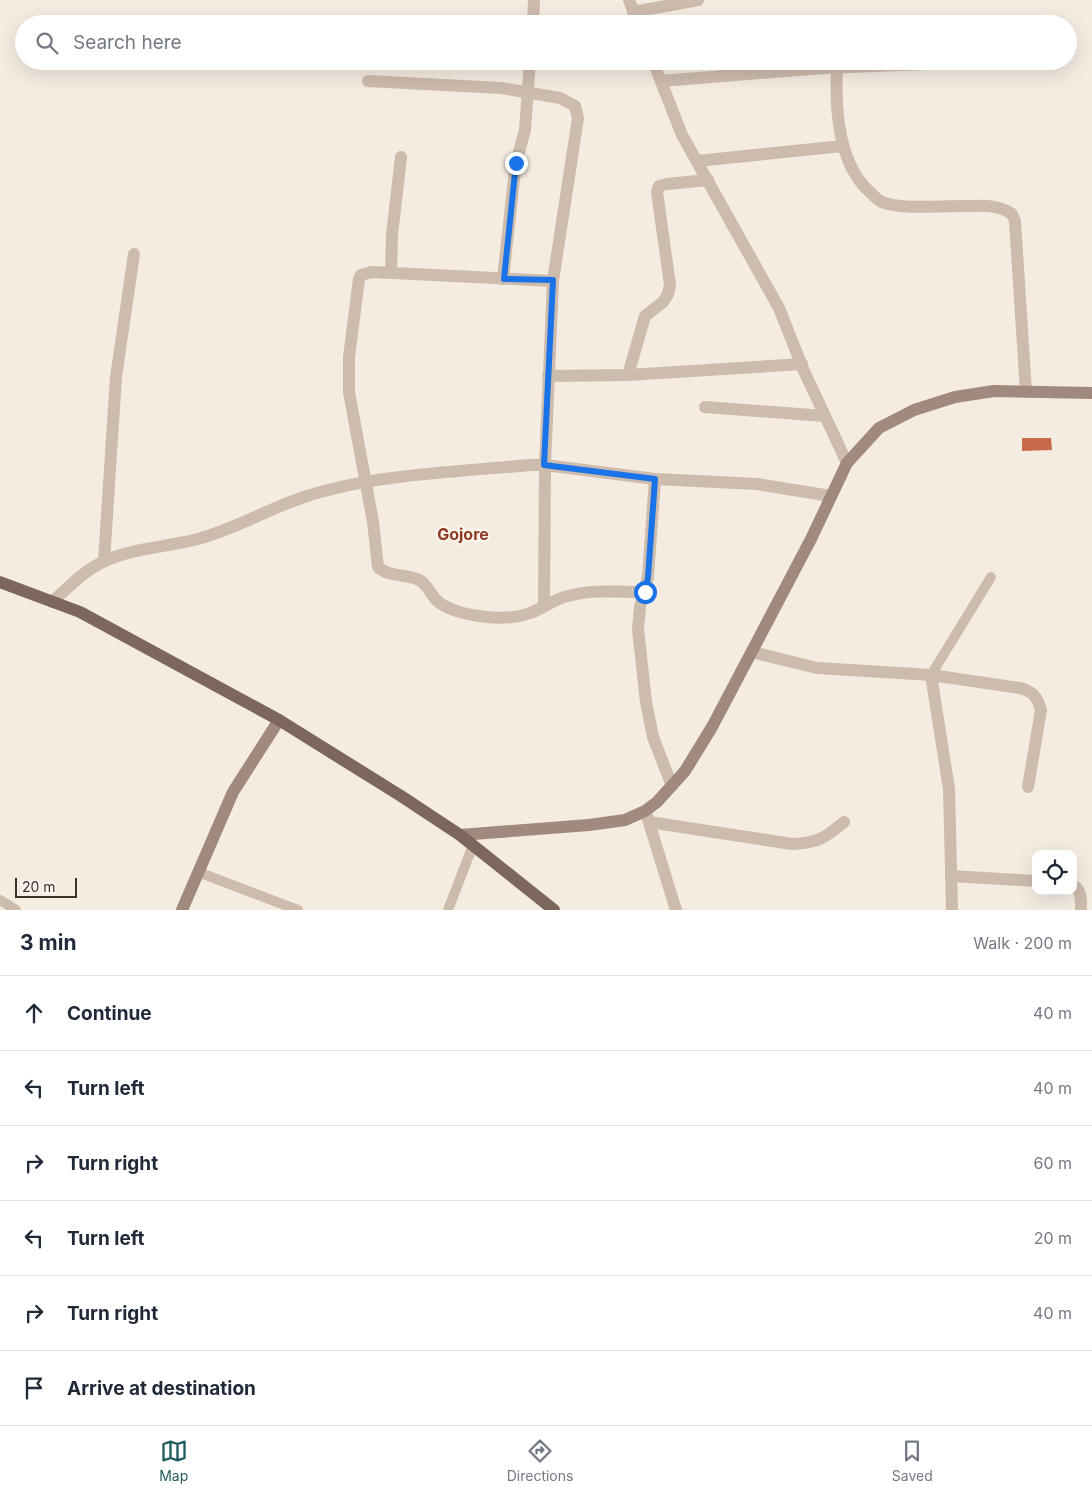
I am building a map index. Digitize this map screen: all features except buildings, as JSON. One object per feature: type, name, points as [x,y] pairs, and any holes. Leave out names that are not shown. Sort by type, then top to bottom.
[{"type":"main road","points":[[460,835],[589,825],[647,816],[685,771],[712,727],[847,463],[879,428],[914,410],[955,397],[994,391],[1092,393]]},
{"type":"main road","points":[[0,582],[80,612],[279,720],[460,835],[554,910]]},
{"type":"main road","points":[[182,910],[233,792],[279,720]]},
{"type":"street","points":[[533,15],[534,0]]},
{"type":"street","points":[[633,12],[698,0]]},
{"type":"street","points":[[504,279],[516,163],[525,130],[529,70]]},
{"type":"street","points":[[657,70],[682,135],[779,308],[847,463]]},
{"type":"street","points":[[661,81],[810,70]]},
{"type":"street","points":[[837,70],[836,98],[843,146],[849,166],[862,186],[880,201],[901,206],[997,207],[1012,214],[1015,221],[1026,392]]},
{"type":"street","points":[[368,81],[501,88],[560,98],[575,106],[578,118],[553,280],[544,465],[544,606]]},
{"type":"street","points":[[697,161],[843,146]]},
{"type":"street","points":[[391,273],[392,235],[401,157]]},
{"type":"street","points":[[628,375],[645,316],[663,302],[668,294],[670,285],[657,192],[659,186],[708,180]]},
{"type":"street","points":[[104,561],[116,377],[134,254]]},
{"type":"street","points":[[553,280],[372,272],[362,275],[359,280],[350,347],[349,392],[376,542],[376,562],[381,570],[416,579],[423,583],[432,597],[441,604],[489,618],[516,618],[532,613],[555,599],[592,591],[645,592]]},
{"type":"street","points":[[548,376],[628,375],[802,364]]},
{"type":"street","points":[[706,407],[825,416]]},
{"type":"street","points":[[52,602],[87,570],[104,561],[124,554],[198,539],[246,523],[305,497],[366,481],[544,465],[655,479],[757,484],[831,496]]},
{"type":"street","points":[[655,479],[648,577],[640,607],[638,629],[646,702],[653,737],[672,786]]},
{"type":"street","points":[[752,652],[817,668],[931,675],[1020,688],[1032,692],[1037,698],[1041,710],[1028,787]]},
{"type":"street","points":[[931,675],[949,789],[952,910]]},
{"type":"street","points":[[676,910],[647,816],[792,844],[809,844],[826,837],[844,822]]},
{"type":"street","points":[[951,876],[1032,882]]},
{"type":"street","points":[[1077,888],[1081,896],[1081,910]]},
{"type":"lane","points":[[931,675],[991,577]]},
{"type":"lane","points":[[448,910],[472,845]]},
{"type":"lane","points":[[198,872],[298,910]]},
{"type":"lane","points":[[0,900],[16,910]]},
{"type":"district","name":"Gojore","points":[[463,534]]},
{"type":"route","points":[[516,163],[504,279],[553,280],[544,465],[655,479],[648,577],[645,592]]}]
